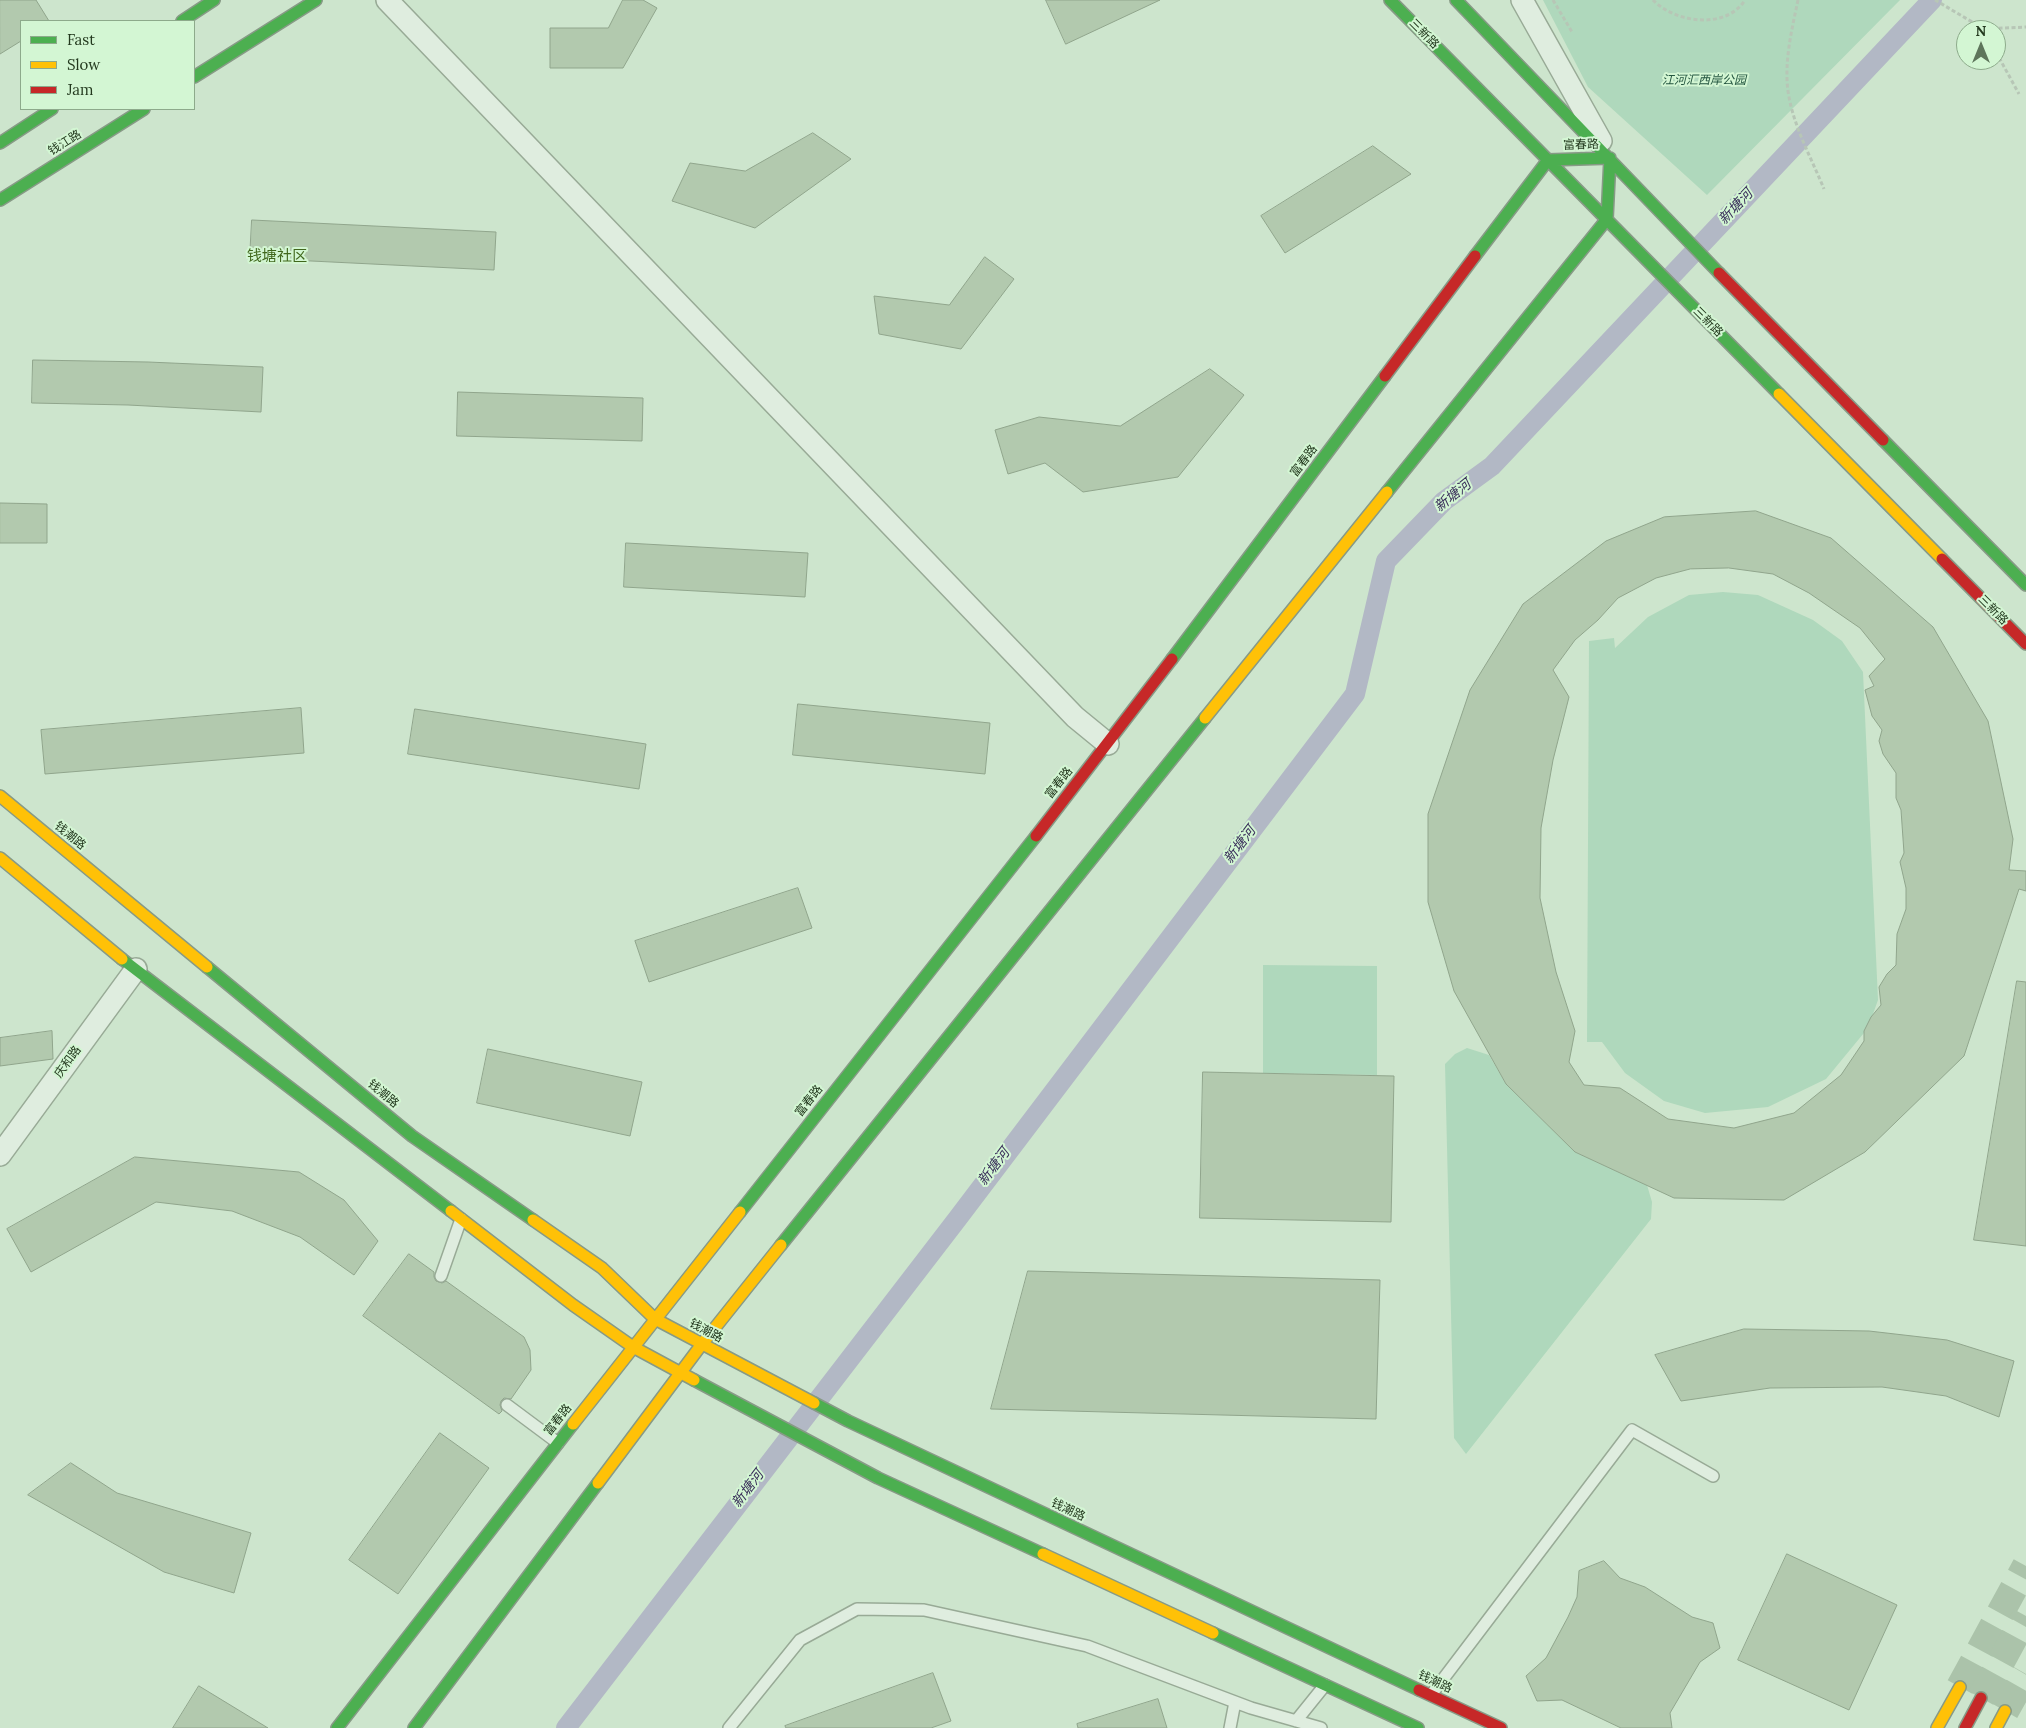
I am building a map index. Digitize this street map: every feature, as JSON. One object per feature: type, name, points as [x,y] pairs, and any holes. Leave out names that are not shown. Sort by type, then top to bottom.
[{"type":"main road","points":[[184,20],[214,0]]},
{"type":"main road","points":[[195,76],[316,0]]},
{"type":"main road","name":"三新路","points":[[1390,0],[2026,644]]},
{"type":"main road","points":[[1456,0],[1711,264],[2026,585]]},
{"type":"main road","points":[[0,143],[50,110]]},
{"type":"main road","name":"钱江路","points":[[0,200],[142,110]]},
{"type":"main road","name":"富春路","points":[[337,1728],[633,1347],[1108,744],[1548,160],[1610,158],[1607,219]]},
{"type":"main road","points":[[414,1728],[702,1344],[1607,219]]},
{"type":"main road","name":"钱潮路","points":[[0,796],[412,1136],[602,1268],[655,1319],[848,1421],[1501,1728]]},
{"type":"main road","points":[[0,858],[136,969],[573,1305],[633,1347],[887,1482],[1418,1728]]},
{"type":"main road","points":[[1937,1728],[1960,1688]]},
{"type":"main road","points":[[1965,1728],[1981,1698]]},
{"type":"main road","points":[[1996,1728],[2005,1711]]},
{"type":"street","points":[[387,0],[1075,717],[1108,744]]},
{"type":"street","points":[[1522,0],[1610,158]]},
{"type":"street","name":"庆和路","points":[[0,1155],[136,969]]},
{"type":"lane","points":[[441,1276],[461,1219]]},
{"type":"lane","points":[[506,1405],[558,1443]]},
{"type":"lane","points":[[1431,1695],[1632,1430],[1713,1476]]},
{"type":"lane","points":[[729,1728],[800,1640],[858,1608],[924,1610],[1087,1646],[1235,1702],[1321,1728]]},
{"type":"lane","points":[[1296,1721],[1324,1685]]},
{"type":"lane","points":[[1230,1728],[1235,1702]]},
{"type":"path","points":[[1553,0],[1572,32]]},
{"type":"path","points":[[1653,0],[1679,17],[1701,20],[1722,17],[1741,6],[1745,0]]},
{"type":"path","points":[[1798,0],[1789,43],[1788,91],[1800,133],[1824,189]]},
{"type":"path","points":[[1935,0],[1968,20]]},
{"type":"path","points":[[2006,28],[2026,27]]},
{"type":"path","points":[[2006,70],[2019,94]]},
{"type":"green space","name":"江河汇西岸公园","points":[[1543,0],[1900,0],[1707,195],[1588,87]]},
{"type":"green space","points":[[1723,592],[1758,595],[1813,620],[1842,641],[1863,672],[1878,1000],[1868,1028],[1826,1079],[1768,1107],[1705,1113],[1664,1101],[1625,1073],[1602,1042],[1587,1042],[1589,641],[1614,638],[1615,648],[1648,617],[1689,595]]},
{"type":"green space","points":[[1263,965],[1377,966],[1377,1075],[1263,1073]]},
{"type":"green space","points":[[1467,1048],[1489,1055],[1506,1084],[1575,1152],[1647,1185],[1652,1202],[1651,1219],[1466,1454],[1454,1438],[1445,1064],[1455,1054]]},
{"type":"building","points":[[0,0],[36,0],[48,20],[20,20],[20,42],[0,54]]},
{"type":"building","points":[[623,0],[643,0],[657,8],[623,68],[550,68],[550,28],[608,28]]},
{"type":"building","points":[[1046,0],[1160,0],[1066,44]]},
{"type":"building","points":[[813,133],[851,159],[755,228],[672,201],[690,163],[745,171]]},
{"type":"building","points":[[1373,146],[1411,174],[1285,253],[1261,216]]},
{"type":"building","points":[[252,220],[496,232],[494,270],[250,258]]},
{"type":"building","points":[[985,257],[1014,279],[961,349],[879,334],[874,296],[949,305]]},
{"type":"building","points":[[33,360],[263,367],[261,412],[128,405],[32,403]]},
{"type":"building","points":[[1210,369],[1244,395],[1178,477],[1083,492],[1045,463],[1008,474],[995,430],[1039,417],[1120,426]]},
{"type":"building","points":[[458,392],[643,398],[642,441],[457,436]]},
{"type":"building","points":[[0,503],[47,504],[47,543],[0,543]]},
{"type":"building","points":[[1756,511],[1831,538],[1933,627],[1988,721],[2013,839],[2009,870],[2026,871],[2026,891],[2019,889],[1964,1056],[1865,1152],[1784,1200],[1674,1198],[1575,1152],[1506,1084],[1454,991],[1428,902],[1428,814],[1470,690],[1523,604],[1606,541],[1664,517]],"holes":[[[1729,568],[1773,574],[1809,593],[1860,628],[1885,659],[1869,676],[1874,686],[1865,690],[1872,716],[1882,730],[1879,741],[1883,754],[1896,773],[1896,798],[1901,810],[1904,853],[1900,862],[1906,888],[1906,909],[1897,934],[1896,965],[1887,974],[1879,987],[1881,1005],[1871,1017],[1864,1031],[1864,1041],[1841,1075],[1794,1113],[1734,1128],[1668,1119],[1620,1088],[1584,1085],[1569,1062],[1575,1031],[1556,972],[1540,898],[1541,828],[1553,760],[1569,697],[1553,670],[1575,640],[1598,620],[1618,598],[1656,578],[1690,569]]]},
{"type":"building","points":[[626,543],[808,553],[805,597],[624,587]]},
{"type":"building","points":[[798,704],[990,723],[985,774],[793,755]]},
{"type":"building","points":[[301,708],[304,753],[45,774],[41,730]]},
{"type":"building","points":[[415,709],[646,744],[639,789],[408,754]]},
{"type":"building","points":[[798,888],[812,928],[649,982],[635,941]]},
{"type":"building","points":[[2017,981],[2026,982],[2026,1246],[1974,1240]]},
{"type":"building","points":[[52,1031],[53,1059],[0,1066],[0,1038]]},
{"type":"building","points":[[488,1049],[642,1082],[630,1136],[477,1103]]},
{"type":"building","points":[[1203,1072],[1394,1076],[1391,1222],[1200,1218]]},
{"type":"building","points":[[135,1157],[299,1172],[344,1200],[378,1241],[354,1275],[300,1237],[232,1211],[156,1202],[31,1272],[7,1229]]},
{"type":"building","points":[[409,1254],[434,1272],[436,1281],[442,1283],[446,1281],[524,1337],[530,1350],[531,1370],[511,1399],[504,1398],[501,1401],[502,1411],[499,1414],[363,1316]]},
{"type":"building","points":[[1028,1271],[1380,1280],[1376,1419],[991,1409]]},
{"type":"building","points":[[1744,1329],[1869,1331],[1947,1340],[2014,1361],[1999,1417],[1946,1396],[1882,1387],[1770,1388],[1681,1401],[1655,1355]]},
{"type":"building","points":[[440,1433],[489,1468],[398,1594],[349,1560]]},
{"type":"building","points":[[71,1463],[117,1493],[251,1533],[234,1593],[164,1572],[28,1495]]},
{"type":"building","points":[[1787,1554],[1897,1605],[1849,1710],[1738,1660]]},
{"type":"building","points":[[1604,1561],[1620,1578],[1645,1587],[1692,1617],[1713,1623],[1720,1648],[1700,1662],[1670,1713],[1672,1728],[1621,1728],[1562,1700],[1537,1701],[1526,1676],[1546,1658],[1568,1617],[1577,1597],[1579,1571]]},
{"type":"building","points":[[933,1673],[951,1721],[931,1728],[786,1728],[785,1726]]},
{"type":"building","points":[[199,1686],[268,1728],[173,1728]]},
{"type":"building","points":[[1158,1699],[1167,1728],[1078,1728],[1077,1724]]},
{"type":"waterway","name":"新塘河","points":[[566,1728],[958,1218],[1355,694],[1386,561],[1444,501],[1492,466],[1932,0]]},
{"type":"tunnel","points":[[1960,1687],[2026,1566]]},
{"type":"tunnel","points":[[1981,1698],[2026,1616]]},
{"type":"tunnel","points":[[2005,1711],[2026,1674]]},
{"type":"traffic: fast","points":[[184,20],[214,0]]},
{"type":"traffic: fast","points":[[195,76],[316,0]]},
{"type":"traffic: fast","points":[[1390,0],[1779,394]]},
{"type":"traffic: fast","points":[[1456,0],[1719,273]]},
{"type":"traffic: fast","points":[[0,143],[50,110]]},
{"type":"traffic: fast","points":[[0,200],[142,110]]},
{"type":"traffic: fast","points":[[1548,160],[1610,158]]},
{"type":"traffic: fast","points":[[1387,492],[1607,219],[1610,158]]},
{"type":"traffic: fast","points":[[1475,256],[1548,160]]},
{"type":"traffic: fast","points":[[1172,659],[1385,376]]},
{"type":"traffic: fast","points":[[1883,440],[2026,585]]},
{"type":"traffic: fast","points":[[781,1245],[1205,718]]},
{"type":"traffic: fast","points":[[740,1212],[1036,836]]},
{"type":"traffic: fast","points":[[122,959],[451,1211]]},
{"type":"traffic: fast","points":[[207,967],[412,1136],[533,1220]]},
{"type":"traffic: fast","points":[[694,1380],[878,1478],[1043,1554]]},
{"type":"traffic: fast","points":[[814,1403],[848,1421],[1419,1690]]},
{"type":"traffic: fast","points":[[337,1728],[573,1424]]},
{"type":"traffic: fast","points":[[414,1728],[598,1483]]},
{"type":"traffic: fast","points":[[1213,1633],[1418,1728]]},
{"type":"traffic: slow","points":[[1779,394],[1942,559]]},
{"type":"traffic: slow","points":[[1205,718],[1387,492]]},
{"type":"traffic: slow","points":[[0,796],[207,967]]},
{"type":"traffic: slow","points":[[0,858],[122,959]]},
{"type":"traffic: slow","points":[[451,1211],[573,1305],[633,1347],[694,1380]]},
{"type":"traffic: slow","points":[[573,1424],[740,1212]]},
{"type":"traffic: slow","points":[[533,1220],[602,1268],[655,1319],[814,1403]]},
{"type":"traffic: slow","points":[[598,1483],[702,1344],[781,1245]]},
{"type":"traffic: slow","points":[[1043,1554],[1213,1633]]},
{"type":"traffic: slow","points":[[1937,1728],[1960,1687]]},
{"type":"traffic: slow","points":[[1996,1728],[2005,1711]]},
{"type":"traffic: jam","points":[[1385,376],[1475,256]]},
{"type":"traffic: jam","points":[[1719,273],[1883,440]]},
{"type":"traffic: jam","points":[[1942,559],[2026,644]]},
{"type":"traffic: jam","points":[[1036,836],[1172,659]]},
{"type":"traffic: jam","points":[[1419,1690],[1501,1728]]},
{"type":"traffic: jam","points":[[1965,1728],[1981,1698]]},
{"type":"district","name":"钱塘社区","points":[[277,257]]}]
